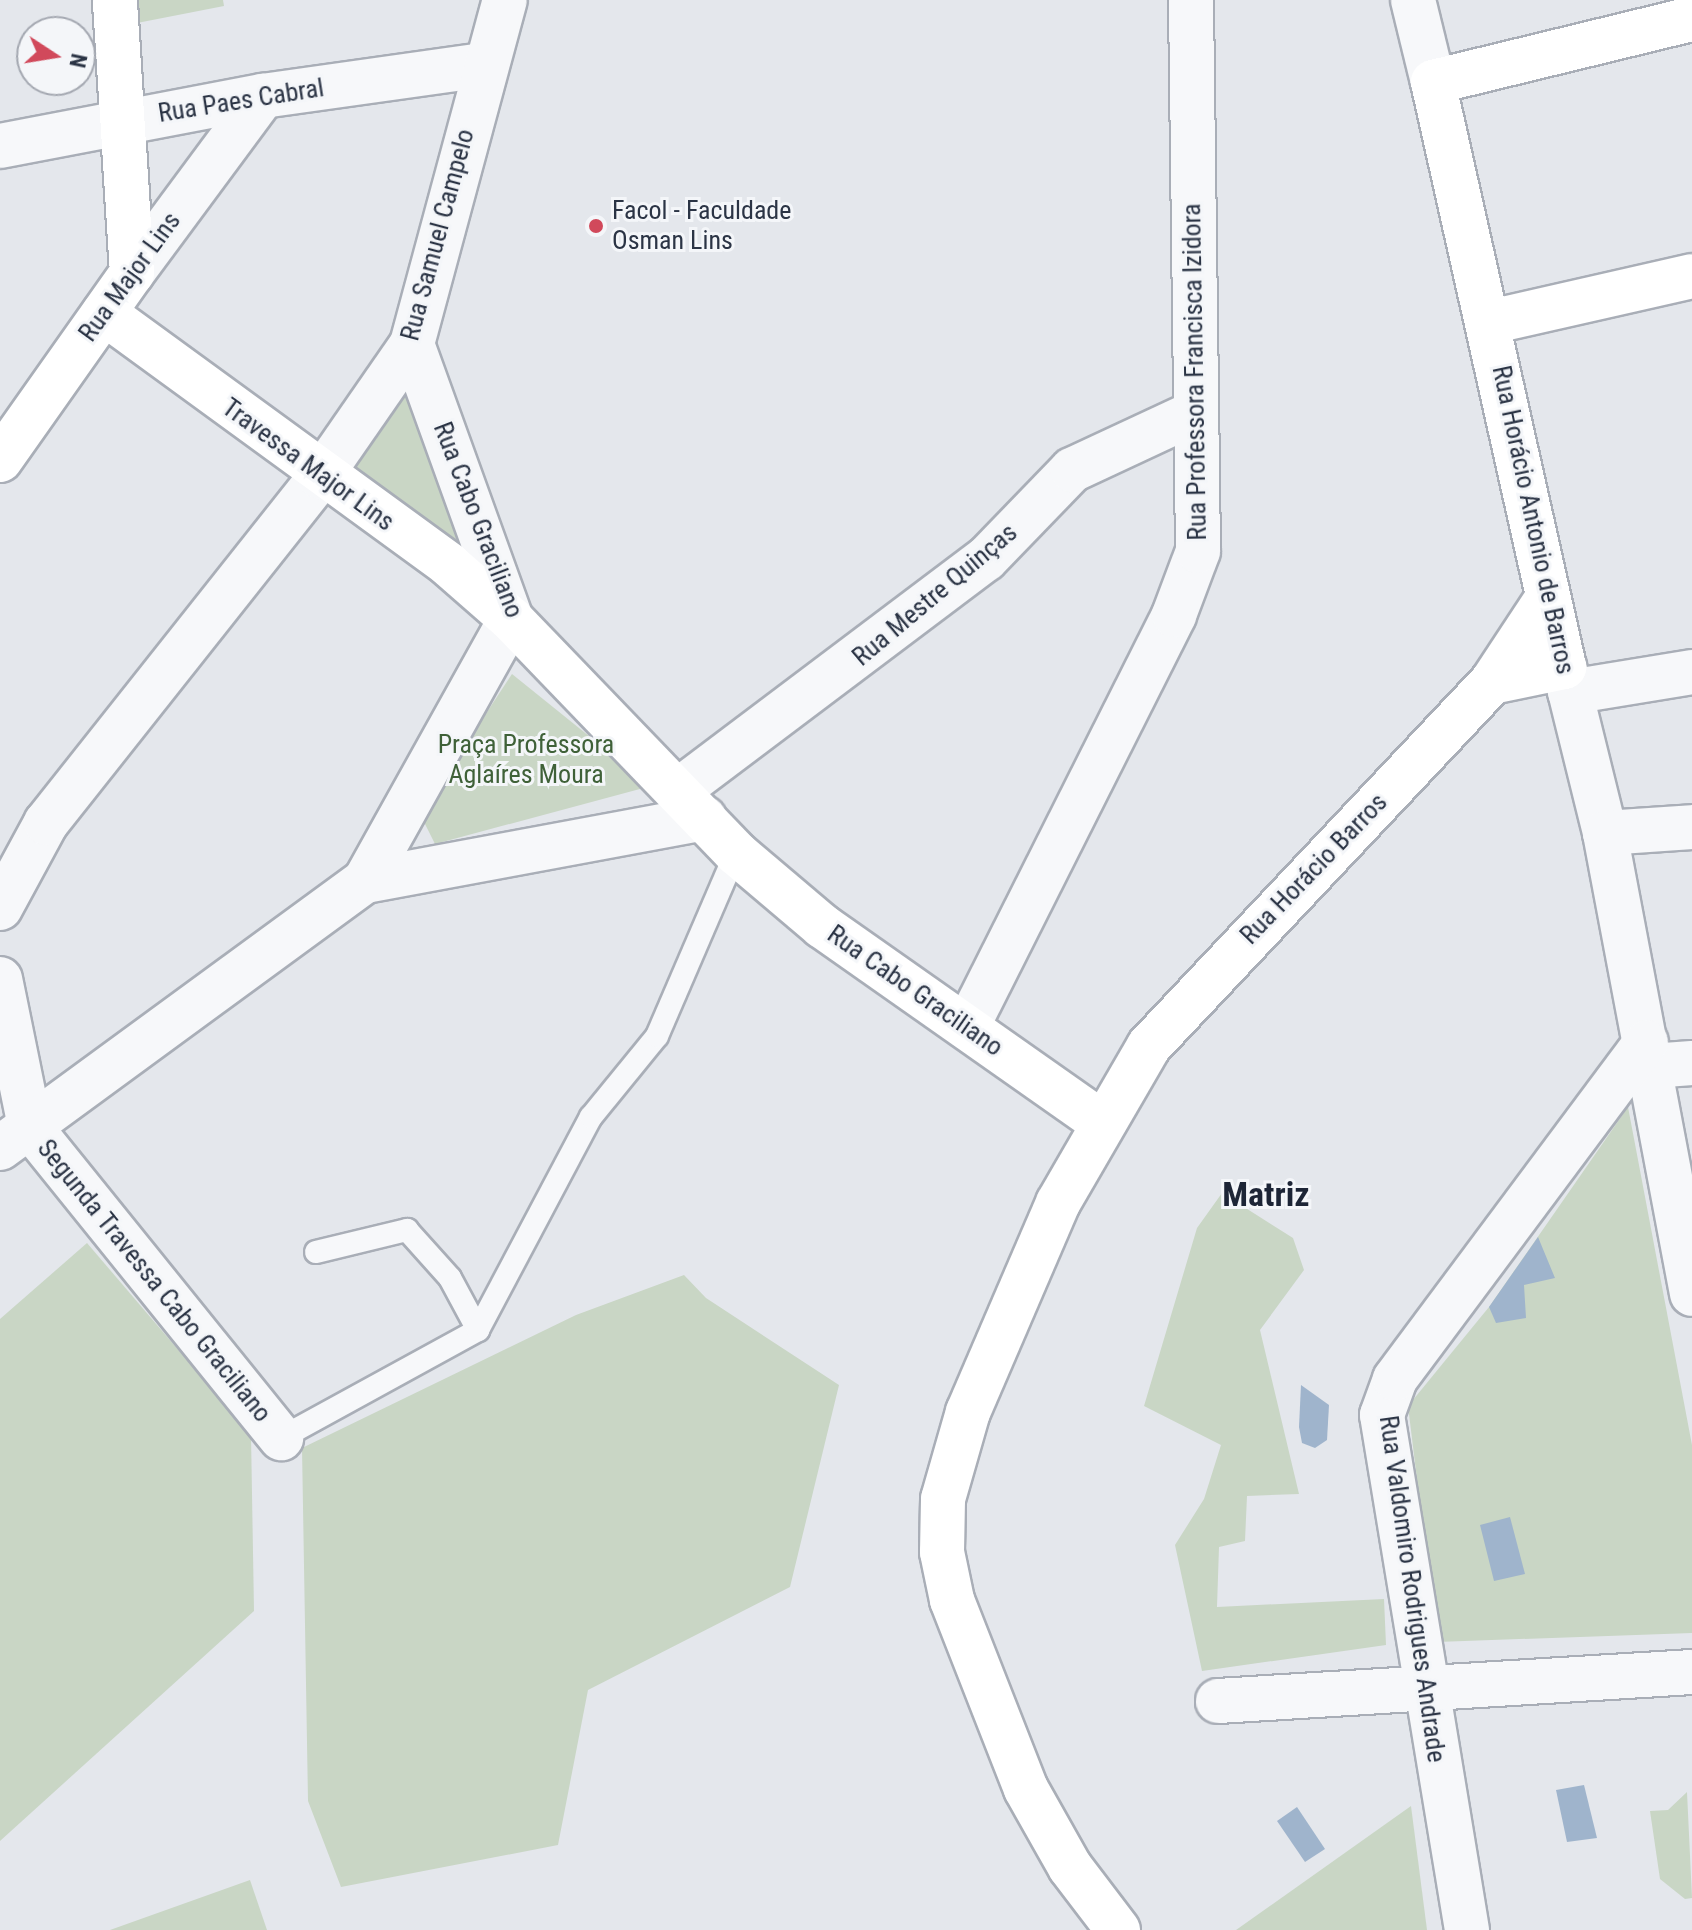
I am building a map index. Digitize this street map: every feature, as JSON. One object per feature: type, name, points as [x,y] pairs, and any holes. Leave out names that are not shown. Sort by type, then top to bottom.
[{"type":"street","points":[[115,0],[125,120],[132,273]]},
{"type":"street","name":"Rua Samuel Campelo","points":[[320,477],[412,344],[484,65],[505,0]]},
{"type":"street","name":"Rua Professora Francisca Izidora","points":[[967,1027],[1193,564],[1191,0]]},
{"type":"street","name":"Rua Horácio Antonio de Barros","points":[[1413,0],[1490,322],[1546,600],[1663,1057],[1692,1294]]},
{"type":"street","points":[[1433,82],[1692,19]]},
{"type":"street","name":"Rua Paes Cabral","points":[[0,146],[263,96],[484,65]]},
{"type":"street","name":"Rua Major Lins","points":[[0,460],[132,273],[263,96]]},
{"type":"street","points":[[1490,322],[1692,276]]},
{"type":"street","name":"Travessa Major Lins","points":[[104,313],[320,477],[449,565],[511,619]]},
{"type":"street","name":"Rua Cabo Graciliano","points":[[412,344],[511,619],[736,853],[822,926],[1099,1121]]},
{"type":"street","name":"Rua Mestre Quinças","points":[[692,804],[986,559],[1072,470],[1194,413]]},
{"type":"street","points":[[0,908],[46,823],[320,477]]},
{"type":"street","name":"Rua Horácio Barros","points":[[1118,1930],[1070,1867],[1026,1789],[952,1600],[942,1552],[943,1499],[968,1412],[1099,1121],[1170,1020],[1492,682],[1546,600]]},
{"type":"street","points":[[365,881],[511,619]]},
{"type":"street","points":[[1492,682],[1692,672]]},
{"type":"street","points":[[15,1138],[365,881],[692,804]]},
{"type":"street","points":[[1605,833],[1692,827]]},
{"type":"street","name":"Segunda Travessa Cabo Graciliano","points":[[0,979],[15,1138],[281,1438]]},
{"type":"street","name":"Rua Valdomiro Rodrigues Andrade","points":[[1467,1930],[1423,1689],[1385,1438],[1387,1396],[1663,1057]]},
{"type":"street","points":[[1218,1701],[1692,1672]]},
{"type":"lane","points":[[478,1330],[591,1117],[657,1036],[736,853]]},
{"type":"lane","points":[[316,1252],[407,1230],[450,1278],[478,1330]]},
{"type":"lane","name":"Segunda Travessa Cabo Graciliano","points":[[281,1438],[478,1330]]},
{"type":"green space","points":[[134,0],[223,0],[224,6],[137,23]]},
{"type":"green space","points":[[406,373],[491,581],[341,471]]},
{"type":"green space","name":"Praça Professora Aglaíres Moura","points":[[512,674],[651,786],[435,844],[420,814]]},
{"type":"green space","points":[[1628,1107],[1692,1445],[1692,1633],[1437,1642],[1408,1406],[1489,1307]]},
{"type":"green space","points":[[1222,1193],[1293,1238],[1304,1270],[1260,1330],[1299,1494],[1247,1496],[1245,1541],[1219,1547],[1217,1607],[1384,1599],[1386,1645],[1202,1671],[1175,1545],[1204,1499],[1221,1445],[1144,1406],[1197,1228]]},
{"type":"green space","points":[[87,1243],[251,1435],[254,1611],[0,1841],[0,1319]]},
{"type":"green space","points":[[684,1275],[706,1298],[839,1385],[790,1587],[588,1690],[558,1845],[341,1887],[308,1801],[302,1448],[576,1315]]},
{"type":"green space","points":[[1687,1792],[1692,1898],[1685,1899],[1660,1879],[1650,1811],[1668,1810]]},
{"type":"green space","points":[[1411,1806],[1427,1930],[1236,1930]]},
{"type":"green space","points":[[250,1880],[267,1930],[110,1930]]},
{"type":"water","points":[[1538,1237],[1555,1278],[1524,1285],[1526,1318],[1496,1323],[1489,1307]]},
{"type":"water","points":[[1301,1385],[1329,1405],[1327,1440],[1315,1448],[1302,1443],[1299,1427]]},
{"type":"water","points":[[1510,1517],[1525,1574],[1494,1581],[1480,1525]]},
{"type":"water","points":[[1584,1785],[1597,1838],[1567,1842],[1556,1790]]},
{"type":"water","points":[[1297,1807],[1325,1849],[1305,1862],[1277,1821]]},
{"type":"place","name":"Facol - Faculdade Osman Lins","points":[[596,226]]},
{"type":"district","name":"Matriz","points":[[1266,1195]]}]
